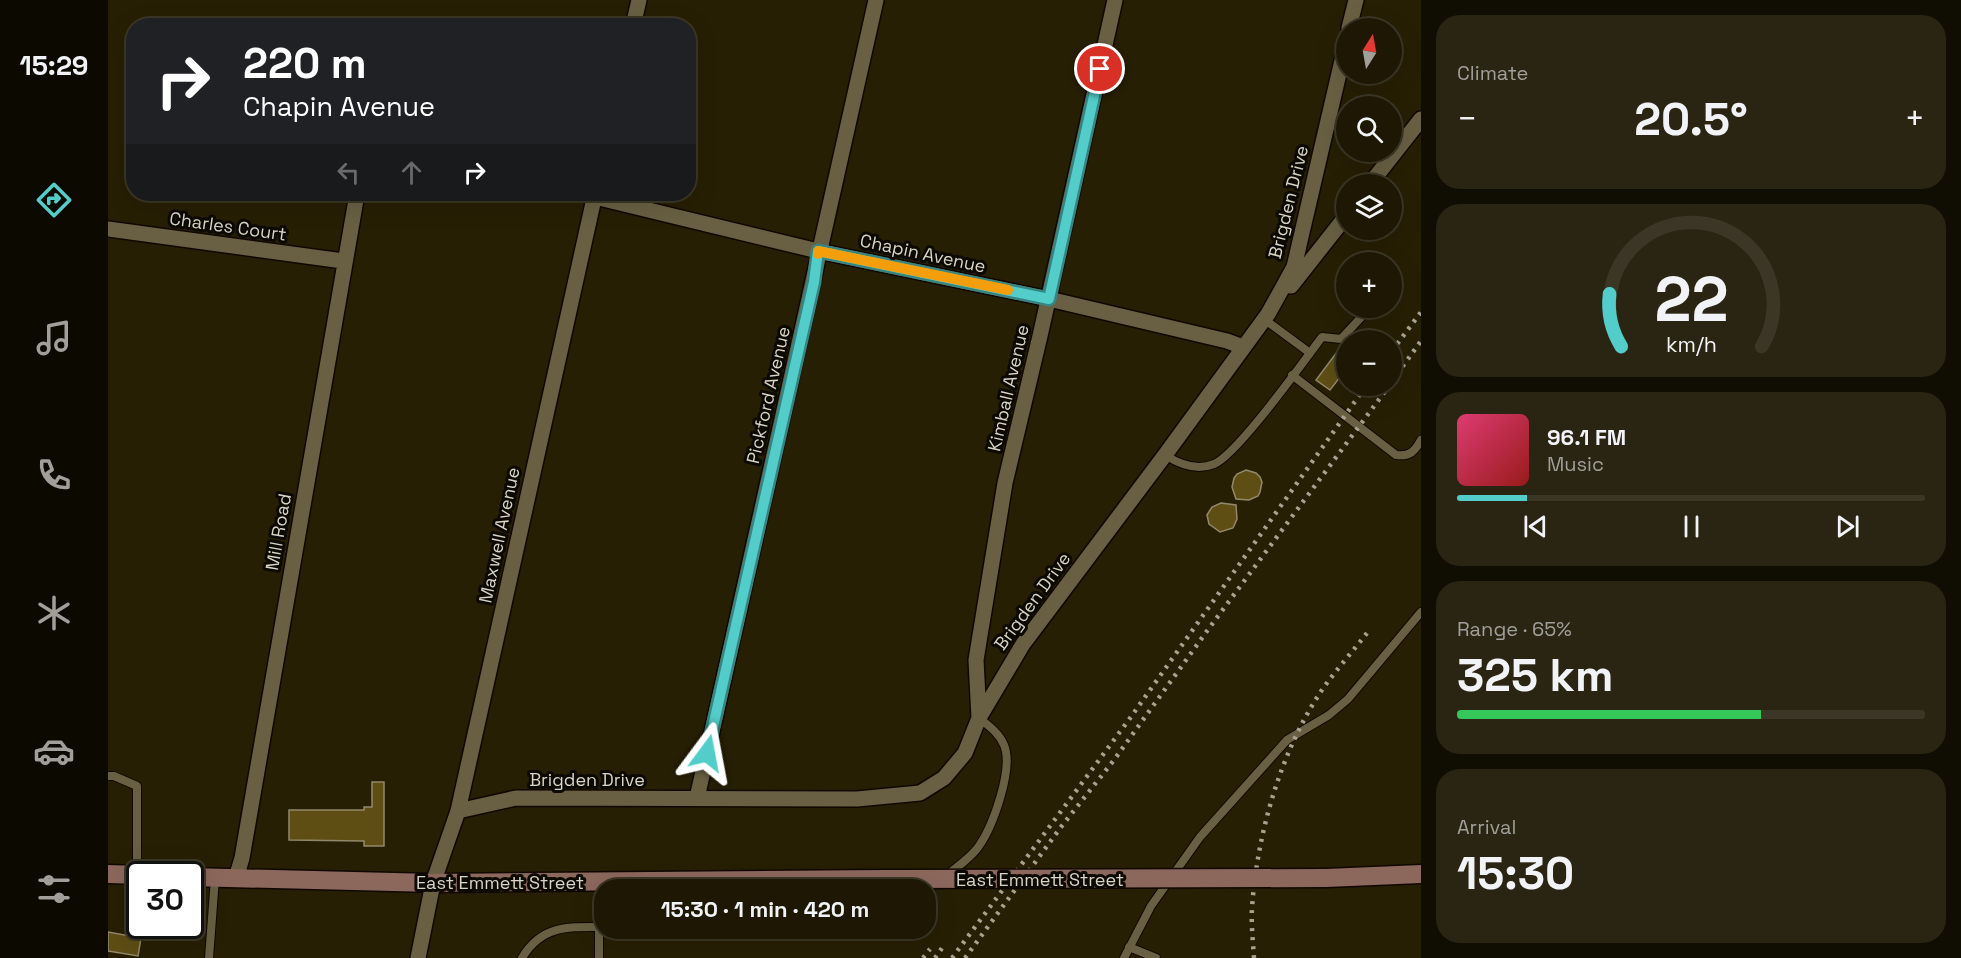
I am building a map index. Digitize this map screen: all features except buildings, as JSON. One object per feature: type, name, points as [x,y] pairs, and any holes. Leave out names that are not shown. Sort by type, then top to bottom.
[{"type":"street","points":[[635,18],[639,0]]},
{"type":"street","name":"Pickford Avenue","points":[[697,798],[876,0]]},
{"type":"street","name":"Kimball Avenue","points":[[979,718],[976,660],[1005,483],[1049,299],[1115,0]]},
{"type":"street","points":[[1352,18],[1356,0]]},
{"type":"street","name":"Brigden Drive","points":[[458,811],[516,798],[857,799],[920,793],[944,778],[965,753],[979,718],[1023,644],[1266,316],[1294,267],[1337,84]]},
{"type":"street","points":[[1378,174],[1421,119]]},
{"type":"street","name":"Mill Road","points":[[236,878],[244,846],[356,201]]},
{"type":"street","name":"Maxwell Avenue","points":[[418,958],[433,883],[458,811],[594,201]]},
{"type":"street","name":"Chapin Avenue","points":[[619,201],[818,251],[1049,299],[1227,341],[1243,347]]},
{"type":"street","name":"Charles Court","points":[[108,229],[344,261]]},
{"type":"street","points":[[1266,316],[1336,229]]},
{"type":"street","points":[[108,874],[126,875]]},
{"type":"street","name":"East Emmett Street","points":[[204,878],[433,883],[1326,878],[1421,874]]},
{"type":"lane","points":[[1266,316],[1310,353]]},
{"type":"lane","points":[[1165,455],[1184,465],[1199,467],[1213,465],[1225,458],[1322,337],[1341,339],[1360,318]]},
{"type":"lane","points":[[1292,375],[1396,455],[1412,454],[1421,440]]},
{"type":"lane","points":[[1124,958],[1150,906],[1200,837],[1282,744],[1299,731],[1329,715],[1348,699],[1421,612]]},
{"type":"lane","points":[[936,882],[980,845],[1000,799],[1005,778],[1007,756],[1005,747],[993,729],[979,718]]},
{"type":"lane","points":[[108,776],[114,776],[138,786],[138,861]]},
{"type":"lane","points":[[209,958],[215,878]]},
{"type":"lane","points":[[522,958],[540,937],[554,930],[567,927],[594,927]]},
{"type":"lane","points":[[599,958],[601,939]]},
{"type":"lane","points":[[1130,947],[1156,958]]},
{"type":"railway","points":[[1402,338],[1421,312]]},
{"type":"railway","points":[[1402,367],[1421,341]]},
{"type":"railway","points":[[952,958],[1128,721],[1359,396]]},
{"type":"railway","points":[[965,958],[1382,396]]},
{"type":"railway","points":[[1254,958],[1252,914],[1255,880],[1259,851],[1274,793],[1295,737],[1309,711],[1329,680],[1367,633]]},
{"type":"railway","points":[[935,958],[942,948]]},
{"type":"railway","points":[[923,958],[930,949]]},
{"type":"slow traffic","points":[[818,254],[818,251],[1008,290]]},
{"type":"route","points":[[707,753],[814,282],[818,251],[1049,299],[1100,69]]}]
